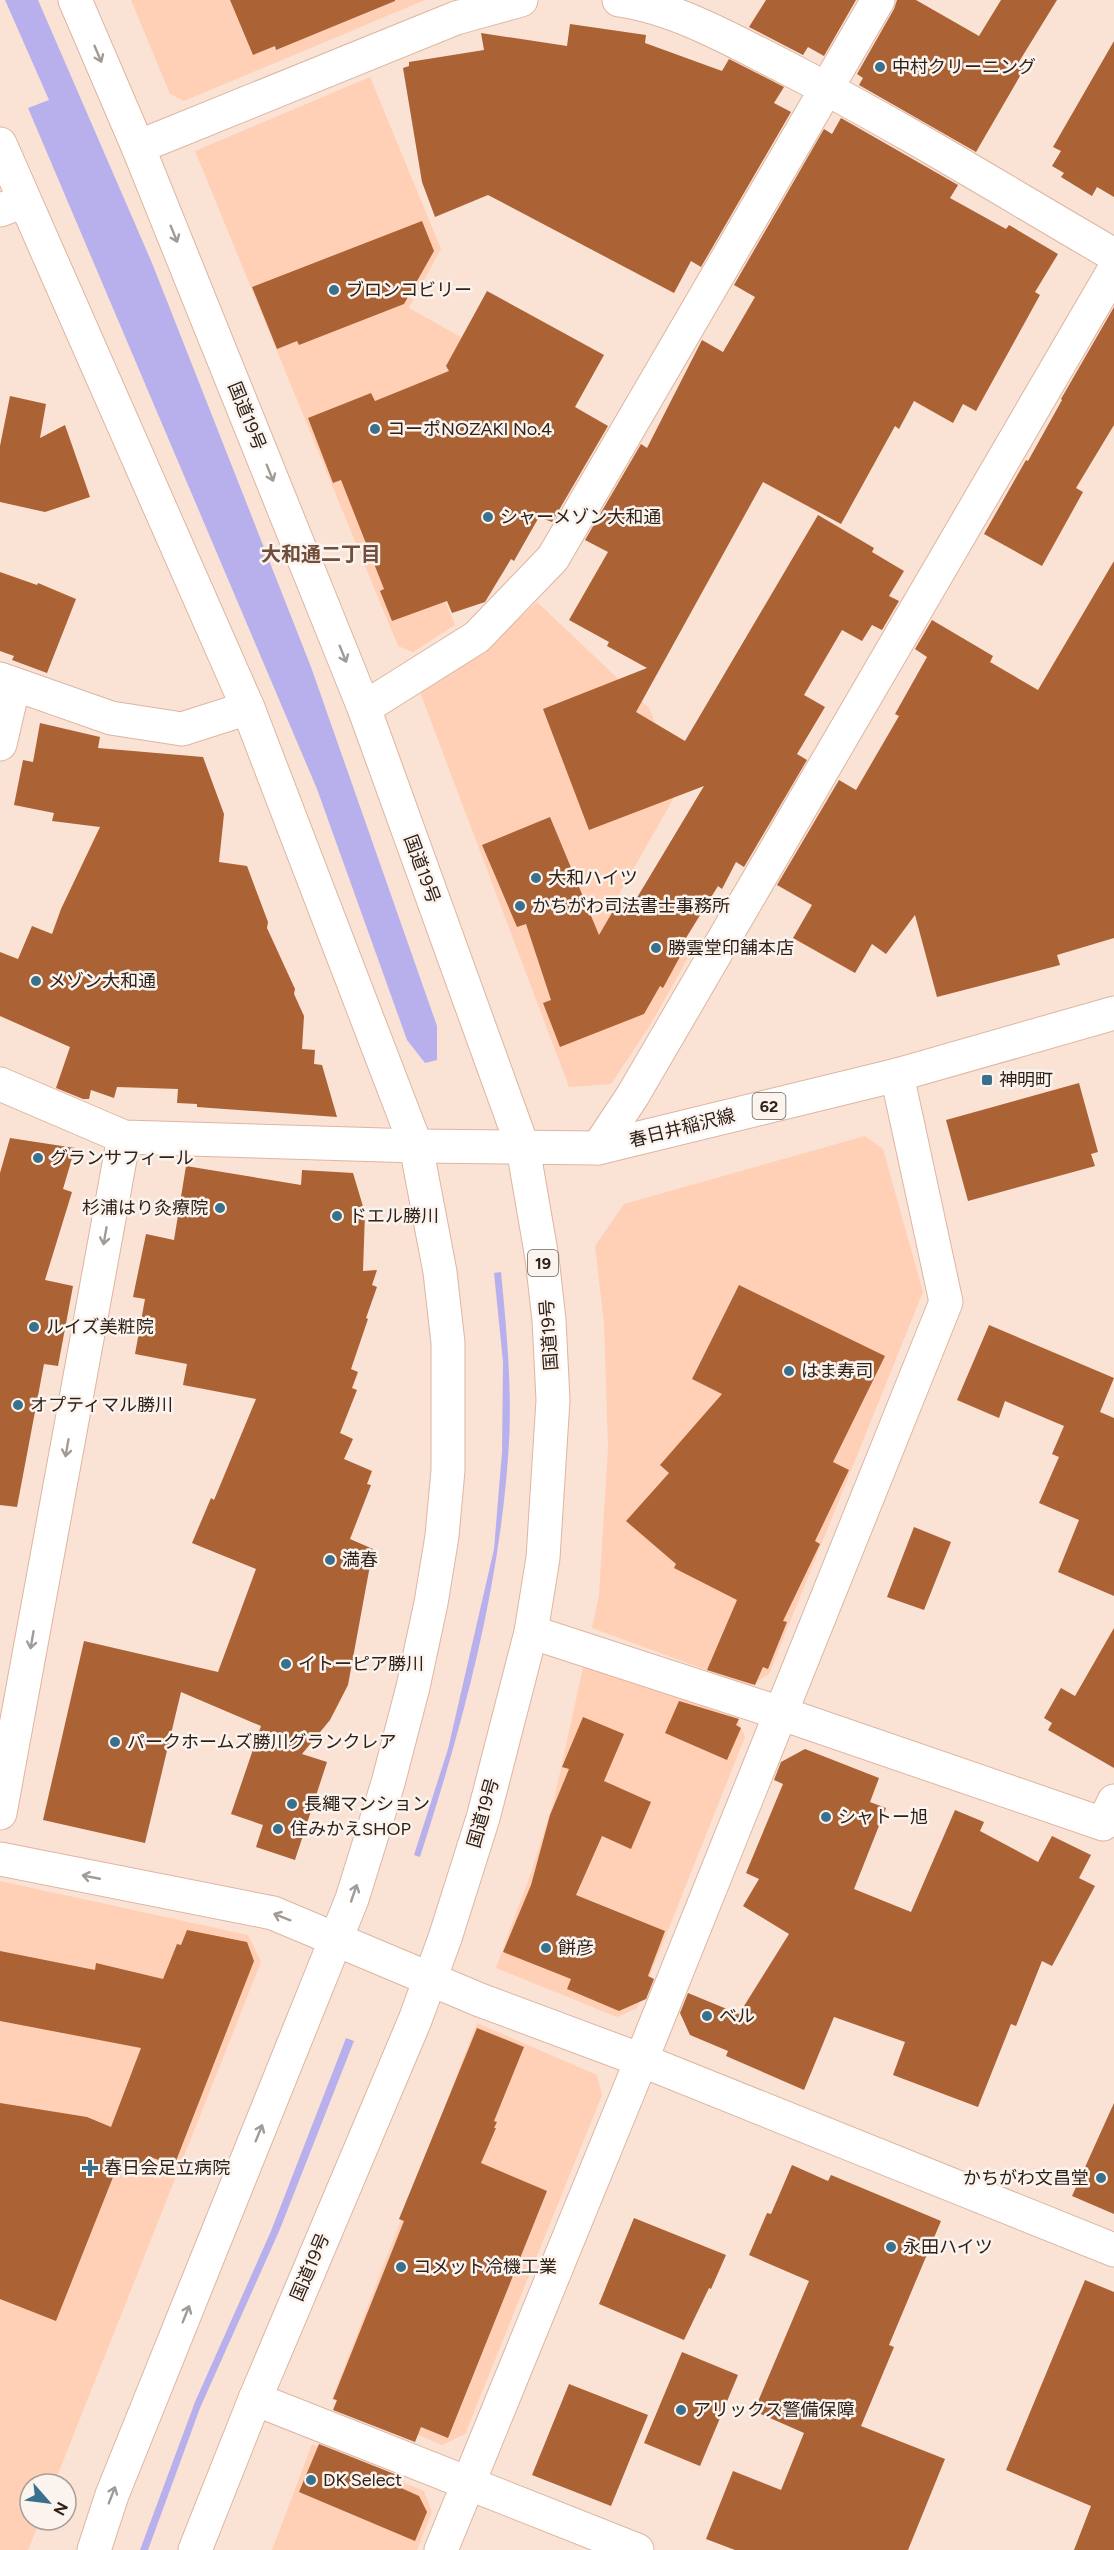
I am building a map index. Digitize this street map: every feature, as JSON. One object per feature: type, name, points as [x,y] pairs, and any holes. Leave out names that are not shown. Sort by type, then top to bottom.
[{"type":"main road","name":"国道19号","points":[[75,0],[138,147],[364,708],[523,1148],[542,1258],[549,1320],[553,1400],[543,1558],[531,1632],[483,1818],[415,2020],[255,2399],[195,2550]]},
{"type":"main road","points":[[138,147],[456,18],[521,0]]},
{"type":"main road","points":[[619,0],[635,2],[714,30],[827,88],[1114,255]]},
{"type":"main road","points":[[364,708],[477,636],[553,558],[878,0]]},
{"type":"main road","points":[[0,144],[12,206],[248,708],[416,1146],[440,1272],[448,1343],[448,1470],[442,1536],[416,1677],[391,1772],[352,1899],[112,2495],[93,2550]]},
{"type":"main road","points":[[598,1148],[633,1095],[1114,270]]},
{"type":"main road","points":[[0,744],[7,682],[111,718],[182,729],[248,708]]},
{"type":"main road","name":"春日井稲沢線","points":[[124,1137],[416,1146],[598,1148],[897,1075],[1114,1012]]},
{"type":"main road","points":[[441,2550],[946,1302],[897,1075]]},
{"type":"main road","points":[[0,1084],[124,1137],[0,1813]]},
{"type":"main road","points":[[531,1632],[780,1713],[1103,1824],[1114,1802]]},
{"type":"main road","points":[[0,1859],[273,1913],[429,1979],[641,2060],[1114,2250]]},
{"type":"main road","points":[[255,2399],[637,2550]]},
{"type":"shaded area","points":[[5,0],[38,0],[152,263],[311,667],[437,1026],[437,1060],[425,1063],[407,1040],[317,789],[28,108],[49,100]]},
{"type":"shaded area","points":[[131,0],[425,0],[184,101],[170,94]]},
{"type":"shaded area","points":[[370,77],[441,249],[409,308],[489,353],[405,503],[455,625],[413,652],[398,646],[195,151]]},
{"type":"shaded area","points":[[537,602],[649,708],[680,787],[610,910],[689,956],[649,1027],[611,1084],[569,1087],[420,692],[491,645]]},
{"type":"shaded area","points":[[865,1136],[883,1149],[923,1292],[769,1674],[750,1686],[592,1628],[599,1595],[608,1448],[604,1323],[595,1246],[624,1204]]},
{"type":"shaded area","points":[[501,1272],[510,1412],[508,1458],[496,1560],[464,1710],[420,1857],[414,1855],[448,1749],[494,1549],[502,1452],[503,1362],[494,1273]]},
{"type":"shaded area","points":[[584,1663],[738,1719],[745,1737],[637,2008],[617,2017],[496,1968],[532,1870],[554,1800]]},
{"type":"shaded area","name":"春日会足立病院","points":[[0,1881],[248,1935],[261,1962],[59,2472],[18,2472],[18,2532],[35,2532],[28,2550],[0,2550]]},
{"type":"shaded area","points":[[477,2023],[597,2075],[602,2095],[465,2434],[442,2445],[332,2399]]},
{"type":"shaded area","points":[[346,2038],[354,2041],[280,2229],[200,2408],[148,2550],[140,2550],[195,2402],[271,2231]]},
{"type":"shaded area","points":[[312,2444],[424,2491],[432,2512],[417,2550],[272,2550]]},
{"type":"building","points":[[230,0],[395,1],[276,50],[275,46],[253,55]]},
{"type":"building","points":[[766,0],[856,0],[824,56],[808,47],[803,55],[749,27]]},
{"type":"building","points":[[897,0],[916,0],[979,36],[1001,0],[1057,0],[1017,65],[1024,69],[976,152],[859,85],[863,78],[857,74]]},
{"type":"building","points":[[570,24],[646,35],[645,43],[722,71],[729,59],[784,87],[774,103],[791,112],[701,267],[691,261],[674,293],[488,195],[435,217],[422,182],[403,68],[409,66],[409,62],[484,50],[481,33],[567,46]]},
{"type":"building","points":[[1114,41],[1114,197],[1097,187],[1092,196],[1061,177],[1064,173],[1052,166],[1061,151],[1053,147]]},
{"type":"building","points":[[841,118],[958,185],[950,198],[1006,229],[1009,225],[1058,254],[1035,292],[1040,295],[976,411],[963,404],[953,423],[914,401],[899,429],[895,426],[841,524],[763,482],[636,712],[685,741],[818,515],[874,548],[872,552],[904,571],[889,596],[899,601],[882,630],[872,625],[862,641],[842,630],[804,695],[825,707],[797,754],[807,760],[744,867],[736,862],[722,889],[718,886],[678,951],[682,953],[663,988],[660,986],[644,1014],[560,1047],[543,1003],[551,1000],[526,924],[517,927],[482,845],[550,817],[599,935],[620,899],[632,906],[704,786],[589,830],[543,709],[647,668],[607,646],[609,642],[569,620],[608,552],[585,540],[641,444],[647,448],[702,340],[723,352],[755,297],[734,285],[824,129],[832,134]]},
{"type":"building","points":[[422,221],[434,251],[404,304],[299,345],[297,341],[277,349],[252,287]]},
{"type":"building","points":[[487,291],[604,355],[575,407],[608,426],[552,522],[539,517],[514,561],[511,559],[485,602],[452,613],[447,601],[392,621],[380,591],[384,589],[341,480],[333,483],[308,418],[371,393],[375,401],[449,371],[446,366]]},
{"type":"building","points":[[1114,307],[1114,425],[1076,488],[1083,492],[1042,566],[984,534],[1026,460],[1028,461]]},
{"type":"building","points":[[10,396],[46,404],[40,438],[65,425],[90,497],[45,512],[0,502],[0,446]]},
{"type":"building","points":[[1114,561],[1114,938],[1057,955],[1060,965],[937,997],[915,915],[886,954],[872,944],[855,973],[793,938],[812,905],[777,885],[839,780],[856,790],[899,716],[895,714],[927,657],[915,649],[932,620],[993,656],[990,662],[1038,690]]},
{"type":"building","points":[[0,572],[37,585],[38,583],[76,599],[47,673],[12,660],[14,656],[0,651]]},
{"type":"building","points":[[40,723],[100,737],[98,748],[203,757],[224,814],[219,862],[247,866],[268,922],[267,928],[295,989],[294,994],[304,1016],[302,1049],[315,1050],[314,1064],[322,1065],[337,1117],[197,1107],[197,1104],[177,1103],[178,1089],[117,1087],[114,1098],[91,1090],[89,1099],[83,1099],[56,1088],[70,1047],[0,1016],[0,952],[18,959],[32,926],[52,934],[61,909],[100,827],[52,821],[54,813],[14,805],[23,760],[33,762]]},
{"type":"building","points":[[1079,1083],[1098,1152],[1091,1154],[1095,1166],[968,1201],[946,1120]]},
{"type":"building","points":[[10,1138],[75,1148],[63,1189],[72,1192],[45,1280],[73,1286],[58,1366],[44,1364],[17,1507],[0,1505],[0,1173]]},
{"type":"building","points":[[186,1166],[301,1185],[302,1170],[353,1173],[365,1213],[363,1271],[377,1270],[372,1285],[377,1287],[351,1369],[358,1372],[352,1388],[357,1390],[340,1433],[353,1439],[344,1459],[372,1471],[367,1484],[371,1485],[350,1539],[373,1549],[348,1685],[330,1720],[302,1754],[327,1762],[295,1860],[256,1847],[263,1825],[231,1814],[261,1726],[181,1692],[145,1843],[43,1820],[84,1641],[218,1672],[256,1569],[192,1543],[211,1498],[214,1500],[256,1399],[183,1385],[187,1364],[135,1354],[145,1299],[133,1297],[146,1234],[174,1240]]},
{"type":"building","points":[[739,1285],[885,1356],[833,1462],[849,1470],[815,1541],[820,1544],[783,1621],[787,1622],[768,1669],[763,1667],[755,1685],[707,1670],[737,1600],[674,1568],[676,1564],[626,1521],[669,1473],[660,1465],[722,1394],[692,1379]]},
{"type":"building","points":[[989,1325],[1114,1378],[1100,1412],[1114,1418],[1114,1596],[1058,1572],[1079,1520],[1039,1503],[1059,1457],[1052,1454],[1064,1426],[1005,1401],[999,1418],[957,1400]]},
{"type":"building","points":[[914,1527],[951,1542],[924,1610],[887,1597]]},
{"type":"building","points":[[1114,1628],[1114,1768],[1048,1730],[1052,1723],[1044,1718],[1061,1688],[1075,1696]]},
{"type":"building","points":[[679,1701],[739,1719],[736,1725],[741,1728],[727,1760],[665,1733]]},
{"type":"building","points":[[583,1717],[624,1734],[604,1781],[651,1802],[631,1849],[602,1836],[576,1895],[665,1931],[648,1976],[654,1979],[646,1999],[619,2011],[567,1989],[571,1979],[503,1952],[531,1885],[550,1815],[569,1769],[562,1767]]},
{"type":"building","points":[[805,1749],[879,1778],[870,1802],[886,1808],[854,1889],[911,1912],[955,1810],[984,1822],[980,1831],[1038,1862],[1052,1836],[1091,1855],[1079,1878],[1095,1886],[1052,1966],[1042,1961],[1016,2026],[1011,2024],[978,2107],[893,2075],[905,2042],[834,2017],[804,2090],[726,2056],[728,2051],[690,2035],[680,2013],[688,1993],[739,2014],[789,1934],[743,1906],[759,1879],[746,1873],[783,1784],[774,1780],[781,1762]]},
{"type":"building","points":[[187,1930],[247,1942],[254,1961],[174,2166],[148,2156],[142,2172],[119,2162],[56,2321],[0,2299],[0,2103],[87,2117],[111,2127],[141,2048],[0,2021],[0,1951],[95,1970],[96,1963],[163,1979],[177,1944],[181,1945]]},
{"type":"building","points":[[477,2028],[524,2047],[494,2121],[497,2122],[494,2128],[496,2128],[481,2163],[547,2191],[448,2438],[421,2427],[415,2442],[333,2410],[337,2400],[333,2399],[404,2221],[399,2219]]},
{"type":"building","points":[[1114,2103],[1114,2214],[1072,2196]]},
{"type":"building","points":[[792,2165],[828,2181],[831,2175],[941,2221],[889,2345],[894,2347],[861,2426],[945,2459],[908,2550],[735,2550],[706,2539],[733,2471],[781,2490],[804,2433],[754,2411],[809,2281],[749,2255],[767,2213],[771,2214]]},
{"type":"building","points":[[634,2218],[726,2255],[684,2340],[599,2304]]},
{"type":"building","points":[[1085,2280],[1114,2292],[1114,2550],[1074,2550],[1091,2506],[1006,2470]]},
{"type":"building","points":[[682,2352],[738,2375],[700,2466],[644,2443]]},
{"type":"building","points":[[569,2384],[648,2415],[611,2506],[532,2475]]},
{"type":"building","points":[[319,2444],[402,2477],[399,2487],[419,2496],[427,2512],[415,2541],[299,2492]]},
{"type":"place","name":"中村クリーニング","points":[[880,67]]},
{"type":"place","name":"ブロンコビリー","points":[[334,290]]},
{"type":"place","name":"コーポNOZAKI No.4","points":[[375,429]]},
{"type":"place","name":"シャーメゾン大和通","points":[[488,517]]},
{"type":"place","name":"大和ハイツ","points":[[536,878]]},
{"type":"place","name":"かちがわ司法書士事務所","points":[[520,906]]},
{"type":"place","name":"勝雲堂印舗本店","points":[[656,948]]},
{"type":"place","name":"メゾン大和通","points":[[36,981]]},
{"type":"place","name":"神明町","points":[[987,1080]]},
{"type":"place","name":"グランサフィール","points":[[38,1158]]},
{"type":"place","name":"杉浦はり灸療院","points":[[220,1208]]},
{"type":"place","name":"ドエル勝川","points":[[337,1216]]},
{"type":"place","name":"ルイズ美粧院","points":[[34,1327]]},
{"type":"place","name":"はま寿司","points":[[789,1371]]},
{"type":"place","name":"オプティマル勝川","points":[[18,1405]]},
{"type":"place","name":"満春","points":[[330,1560]]},
{"type":"place","name":"イトーピア勝川","points":[[286,1664]]},
{"type":"place","name":"パークホームズ勝川グランクレア","points":[[115,1742]]},
{"type":"place","name":"長繩マンション","points":[[292,1804]]},
{"type":"place","name":"シャトー旭","points":[[826,1817]]},
{"type":"place","name":"住みかえSHOP","points":[[278,1829]]},
{"type":"place","name":"餅彦","points":[[546,1948]]},
{"type":"place","name":"ベル","points":[[707,2016]]},
{"type":"place","name":"春日会足立病院","points":[[90,2168]]},
{"type":"place","name":"かちがわ文昌堂","points":[[1101,2178]]},
{"type":"place","name":"永田ハイツ","points":[[891,2247]]},
{"type":"place","name":"コメット冷機工業","points":[[401,2267]]},
{"type":"place","name":"アリックス警備保障","points":[[681,2410]]},
{"type":"place","name":"DK Select","points":[[311,2480]]},
{"type":"district","name":"大和通二丁目","points":[[321,554]]}]
